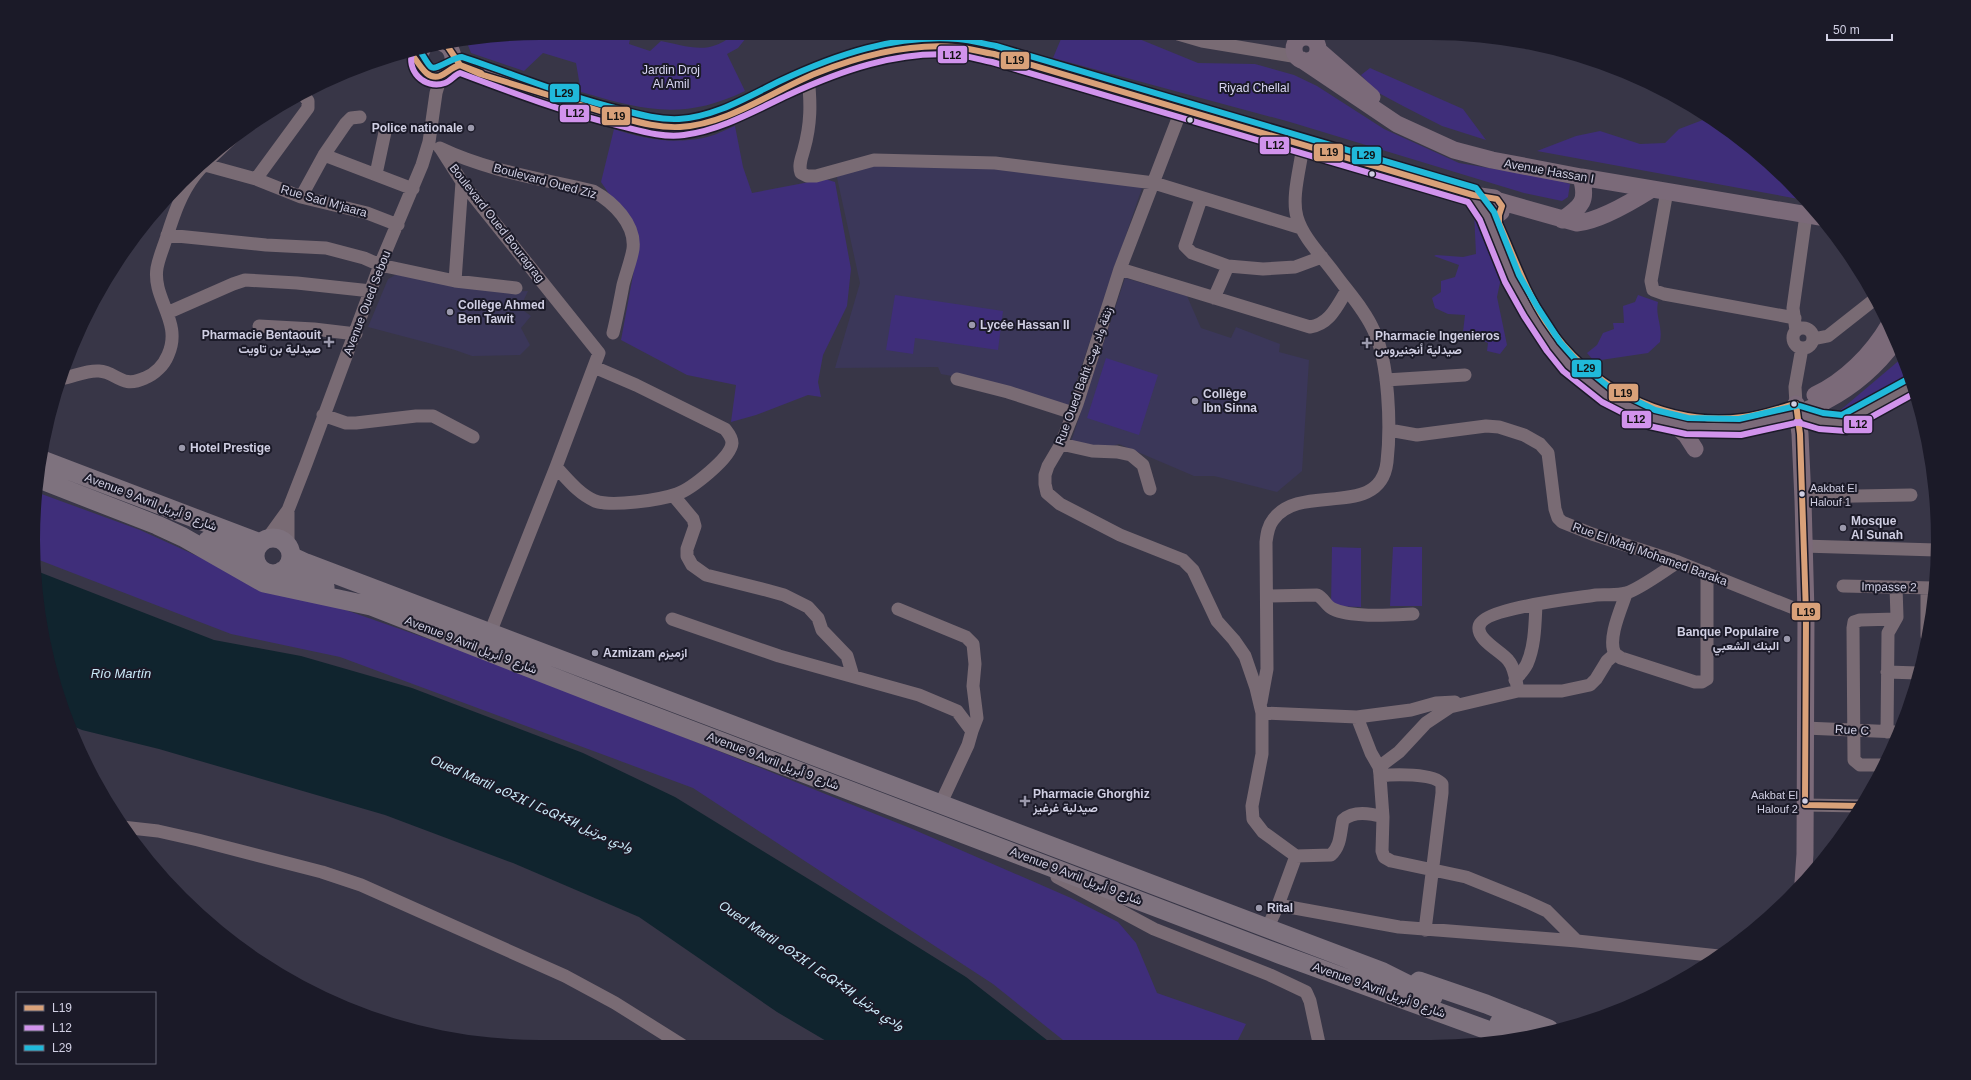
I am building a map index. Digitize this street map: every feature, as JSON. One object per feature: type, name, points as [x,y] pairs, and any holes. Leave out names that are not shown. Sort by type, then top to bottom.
[{"type":"highway","name":"Avenue 9 Avril شارع 9 أبريل","points":[[46,462],[264,541]]},
{"type":"highway","name":"Avenue 9 Avril شارع 9 أبريل","points":[[43,481],[157,525],[183,537],[264,583],[370,606],[604,697],[1279,954],[1501,1035]]},
{"type":"highway","points":[[157,525],[188,533],[236,550],[256,562],[262,570],[267,573],[272,574],[287,558]]},
{"type":"highway","points":[[256,562],[256,549],[264,541],[276,538],[287,558],[330,588],[370,606]]},
{"type":"highway","name":"Avenue 9 Avril شارع 9 أبريل","points":[[287,558],[702,712],[940,805],[1383,972],[1436,998],[1523,1031]]},
{"type":"highway","points":[[1383,972],[1422,982],[1543,1027]]},
{"type":"highway","points":[[1387,993],[1441,1022],[1476,1038]]},
{"type":"main road","name":"Avenue Hassan I","points":[[1306,43],[1397,124],[1454,150],[1492,160],[1581,177],[1809,212]]},
{"type":"main road","name":"Avenue Hassan I","points":[[1306,43],[1386,107],[1422,129],[1454,143],[1492,154],[1809,212]]},
{"type":"main road","points":[[418,56],[420,67],[425,73],[448,69],[638,122],[680,127],[703,123],[730,115],[808,77],[855,60],[901,49],[956,47],[994,54],[1182,108],[1473,195],[1493,208],[1517,267],[1546,322],[1578,362],[1621,392],[1654,408],[1692,418],[1743,417],[1797,409],[1825,402],[1845,390],[1880,360],[1891,346]]},
{"type":"main road","points":[[448,69],[450,49]]},
{"type":"main road","points":[[1562,220],[1575,211],[1584,199],[1585,191],[1581,177]]},
{"type":"main road","points":[[1493,208],[1519,207],[1562,220],[1577,223],[1587,222],[1660,190]]},
{"type":"main road","points":[[1493,208],[1502,254],[1521,295],[1554,347],[1569,365],[1592,385],[1620,404],[1652,418],[1674,424],[1713,428],[1740,427],[1772,421],[1797,409],[1848,373],[1874,347],[1885,331]]},
{"type":"main road","points":[[1797,409],[1803,497],[1803,546],[1806,613],[1804,873]]},
{"type":"main road","points":[[1674,424],[1686,435],[1696,449]]},
{"type":"street","points":[[1199,40],[1306,43]]},
{"type":"street","name":"Avenue Oued Sebou","points":[[264,541],[288,510],[323,415],[356,334],[370,290],[413,189],[429,142],[436,93],[448,69]]},
{"type":"street","points":[[808,77],[811,114],[810,127],[800,165],[801,173],[807,176],[816,176],[863,162],[889,160],[996,163],[1154,183],[1201,199],[1301,228]]},
{"type":"street","points":[[256,179],[308,108],[308,101],[306,99]]},
{"type":"street","name":"Rue Oued Baht زنقة واد بهت","points":[[1182,108],[1120,269],[1073,413],[1061,444],[1048,466],[1045,475],[1047,493],[1060,504],[1120,535],[1182,560],[1192,570],[1217,621],[1234,640],[1251,668],[1261,710],[1262,754],[1252,806],[1253,819],[1263,832],[1296,856]]},
{"type":"street","points":[[301,197],[324,155],[346,122],[351,118],[360,117]]},
{"type":"street","points":[[376,174],[385,132]]},
{"type":"street","name":"Boulevard Oued Ziz","points":[[429,142],[464,159],[499,170],[593,191],[605,198],[623,216],[633,248],[612,333]]},
{"type":"street","points":[[1303,145],[1296,201],[1296,214],[1301,228],[1347,290],[1374,330],[1380,345],[1386,380],[1389,430],[1387,464],[1376,488],[1354,496],[1300,503],[1283,511],[1274,518],[1268,528],[1266,542],[1267,669],[1261,710],[1357,717],[1411,710],[1436,703],[1464,703]]},
{"type":"street","name":"Boulevard Oued Bouragrag","points":[[442,149],[462,182],[599,353],[594,367]]},
{"type":"street","points":[[324,155],[413,189]]},
{"type":"street","name":"Rue Sad M'jaara","points":[[208,166],[256,179],[301,197],[367,213],[398,225]]},
{"type":"street","points":[[68,377],[92,371],[100,371],[123,381],[135,381],[145,378],[158,370],[166,361],[172,346],[173,333],[158,290],[156,278],[159,260],[177,205],[190,182]]},
{"type":"street","points":[[456,281],[462,182]]},
{"type":"street","points":[[1660,190],[1651,281],[1656,293],[1795,325],[1808,330],[1813,340]]},
{"type":"street","points":[[1201,199],[1185,246],[1192,253],[1228,266],[1262,268],[1296,267],[1322,257]]},
{"type":"street","points":[[1802,348],[1795,343],[1793,308],[1812,217]]},
{"type":"street","points":[[167,235],[266,245],[326,248],[350,253],[380,265],[456,281],[516,288]]},
{"type":"street","points":[[1214,298],[1228,266]]},
{"type":"street","points":[[1120,269],[1310,327],[1317,326],[1328,320],[1347,290]]},
{"type":"street","points":[[167,313],[245,280],[370,290]]},
{"type":"street","points":[[1802,348],[1811,344],[1813,340],[1828,336],[1870,303]]},
{"type":"street","points":[[260,326],[314,329],[356,334]]},
{"type":"street","points":[[1802,348],[1795,387],[1797,409],[1821,421],[1844,423],[1907,389]]},
{"type":"street","points":[[490,633],[594,367],[636,385],[724,429],[731,439],[732,445],[725,457],[690,488],[673,495],[657,499],[631,502],[597,502],[579,491],[556,467]]},
{"type":"street","points":[[1386,380],[1465,375]]},
{"type":"street","points":[[957,379],[1008,392],[1073,413]]},
{"type":"street","points":[[323,415],[346,423],[416,416],[433,416],[473,437]]},
{"type":"street","name":"Rue El Madj Mohamed Baraka","points":[[1389,430],[1416,435],[1486,426],[1499,427],[1524,435],[1540,444],[1548,453],[1555,509],[1560,520],[1579,530],[1678,562],[1806,613]]},
{"type":"street","points":[[1061,444],[1092,451],[1117,452],[1131,455],[1143,465],[1150,489]]},
{"type":"street","points":[[673,495],[693,519],[695,526],[687,549],[687,556],[692,565],[706,575],[784,595],[808,607],[818,618],[822,630],[847,656],[853,676]]},
{"type":"street","points":[[1803,497],[1911,495]]},
{"type":"street","name":"Avenue Oued Sebou","points":[[287,558],[288,510]]},
{"type":"street","points":[[1803,546],[1931,550]]},
{"type":"street","points":[[1517,685],[1509,660],[1500,651],[1485,641],[1480,633],[1479,627],[1482,622],[1493,615],[1536,604],[1597,595],[1626,594],[1678,562]]},
{"type":"street","points":[[1626,594],[1616,622],[1612,641],[1615,654],[1621,658],[1695,682],[1705,681],[1708,671],[1707,573]]},
{"type":"street","name":"Impasse 2","points":[[1843,586],[1929,588]]},
{"type":"street","points":[[1892,732],[1887,672],[1889,629],[1896,619],[1896,587]]},
{"type":"street","points":[[1267,596],[1317,595],[1330,608],[1346,613],[1383,616],[1413,614]]},
{"type":"street","points":[[1517,685],[1530,654],[1534,633],[1536,604]]},
{"type":"street","points":[[898,609],[966,637],[973,644],[975,664],[973,686],[977,718],[968,745],[940,805]]},
{"type":"street","points":[[672,619],[779,656],[919,695],[957,711],[972,731]]},
{"type":"street","points":[[1877,765],[1860,765],[1855,762],[1853,731],[1854,624],[1860,620],[1896,619]]},
{"type":"street","points":[[1379,771],[1436,716],[1450,707],[1490,699],[1517,685],[1562,691],[1590,685],[1596,679],[1607,661],[1615,654]]},
{"type":"street","points":[[1887,672],[1913,673]]},
{"type":"street","points":[[1357,717],[1379,771],[1383,817],[1382,851],[1384,857],[1391,861],[1466,877],[1547,911],[1577,942]]},
{"type":"street","name":"Rue C","points":[[1805,728],[1892,732]]},
{"type":"street","points":[[1379,771],[1436,779],[1442,784],[1425,930]]},
{"type":"street","points":[[1805,805],[1854,806]]},
{"type":"street","points":[[1268,929],[1296,856],[1330,855],[1336,850],[1341,836],[1343,820],[1347,816],[1355,813],[1370,813],[1383,817]]},
{"type":"street","points":[[131,828],[158,831],[198,840],[322,872],[361,885],[565,976],[615,1003],[674,1040]]},
{"type":"street","points":[[1032,860],[1068,883],[1154,930],[1270,975],[1306,992],[1310,1001],[1318,1040]]},
{"type":"street","points":[[1278,906],[1372,923],[1425,930],[1577,942],[1710,955]]},
{"type":"shaded area","name":"Lycée Hassan II","points":[[874,162],[986,163],[1143,185],[1067,409],[995,384],[941,374],[938,367],[835,368],[860,283],[836,173]]},
{"type":"shaded area","name":"Collège Ahmed Ben Tawit","points":[[401,272],[500,292],[528,291],[520,308],[531,316],[521,328],[530,345],[520,355],[472,356],[455,350],[368,327],[388,279]]},
{"type":"shaded area","name":"Collège Ibn Sinna","points":[[1125,278],[1187,296],[1201,328],[1231,338],[1236,327],[1280,344],[1279,352],[1309,360],[1302,471],[1277,492],[1214,476],[1194,476],[1119,444],[1101,449],[1071,442]]},
{"type":"green space","name":"Jardin Droj Al Amil","points":[[630,40],[629,44],[650,51],[661,41],[688,47],[703,48],[716,45],[726,40],[744,40],[738,48],[727,54],[745,91],[723,100],[702,106],[663,110],[644,108],[581,92],[576,63],[543,53],[524,71],[471,53],[468,45],[507,41]]},
{"type":"green space","name":"Riyad Chellal","points":[[1060,40],[1142,40],[1198,63],[1255,64],[1294,75],[1317,86],[1384,129],[1459,163],[1554,179],[1570,184],[1568,197],[1562,201],[1524,193],[1290,122],[1053,58]]},
{"type":"green space","points":[[1370,68],[1463,109],[1486,140],[1442,126],[1375,91],[1361,75]]},
{"type":"green space","points":[[1703,120],[1761,164],[1797,199],[1537,151],[1576,136],[1600,131],[1640,144],[1665,143],[1679,129]]},
{"type":"green space","points":[[735,126],[743,167],[752,193],[825,179],[835,182],[851,269],[847,306],[823,355],[818,382],[821,397],[808,395],[756,415],[731,422],[736,385],[687,375],[621,340],[639,243],[626,219],[601,182],[614,129],[658,140],[680,141],[707,137]]},
{"type":"green space","points":[[1474,212],[1481,214],[1486,226],[1485,236],[1501,278],[1497,297],[1507,345],[1500,354],[1487,351],[1488,343],[1463,332],[1465,315],[1448,314],[1435,308],[1432,298],[1441,292],[1441,281],[1455,277],[1459,265],[1434,256],[1463,257],[1476,254]]},
{"type":"green space","points":[[895,295],[1003,311],[998,350],[915,338],[913,354],[886,350]]},
{"type":"green space","points":[[1638,295],[1658,302],[1657,312],[1661,331],[1660,342],[1648,353],[1594,361],[1587,353],[1597,345],[1603,333],[1614,329],[1613,323],[1624,323],[1623,306],[1635,302]]},
{"type":"green space","points":[[1106,358],[1158,375],[1139,435],[1087,418]]},
{"type":"green space","points":[[1898,362],[1905,384],[1841,419],[1837,413]]},
{"type":"green space","points":[[42,494],[140,530],[217,565],[517,670],[910,828],[1071,898],[1118,922],[1136,943],[1157,993],[1246,1024],[1238,1040],[1063,1040],[993,984],[693,788],[340,657],[231,634],[41,561]]},
{"type":"green space","points":[[1332,547],[1361,548],[1361,607],[1331,606]]},
{"type":"green space","points":[[1393,547],[1422,547],[1422,606],[1390,606]]},
{"type":"water","name":"Río Martín","points":[[41,573],[214,640],[301,656],[412,688],[583,753],[675,797],[820,886],[966,977],[1047,1040],[825,1040],[777,1012],[639,917],[513,863],[385,815],[159,749],[77,728],[57,669],[44,605]]},
{"type":"transit line","name":"L29","points":[[422,54],[429,66],[433,68],[462,57],[582,99],[658,118],[679,119],[719,110],[780,81],[844,55],[866,48],[912,40]]},
{"type":"transit line","name":"L29","points":[[963,40],[996,46],[1476,188],[1494,212],[1519,275],[1560,342],[1575,359],[1610,388],[1655,410],[1688,418],[1739,419],[1796,406]]},
{"type":"transit line","name":"L19","points":[[449,49],[460,65],[480,74],[637,122],[665,127],[680,127],[698,125],[716,120],[750,106],[800,80],[867,56],[920,47],[937,46],[960,48],[994,54],[1473,195],[1497,199],[1502,206],[1499,215],[1499,223],[1526,286],[1546,322],[1563,345],[1606,383],[1631,397],[1657,408],[1685,415],[1714,418],[1743,417],[1796,404],[1800,434],[1806,613],[1805,805]]},
{"type":"transit line","name":"L12","points":[[411,57],[414,71],[418,77],[430,84],[445,83],[460,73],[560,109],[600,121],[644,132],[668,136],[698,133],[711,129],[737,119],[828,78],[849,70],[891,59],[935,54],[957,55],[992,62],[1468,202],[1480,220],[1505,282],[1524,316],[1547,351],[1563,371],[1602,402],[1649,426],[1686,434],[1741,435],[1800,422]]},
{"type":"transit line","name":"L19","points":[[413,57],[426,73],[435,77],[440,76],[460,65],[481,73]]},
{"type":"transit line","name":"L29","points":[[1800,406],[1823,413],[1842,415],[1905,381]]},
{"type":"transit line","name":"L12","points":[[1796,422],[1819,429],[1846,431],[1909,396]]},
{"type":"transit line","name":"L19","points":[[1805,805],[1854,806]]},
{"type":"place","name":"Police nationale","points":[[471,128]]},
{"type":"place","name":"Collège Ahmed Ben Tawit","points":[[450,312]]},
{"type":"place","name":"Lycée Hassan II","points":[[972,325]]},
{"type":"place","name":"Pharmacie Bentaouit صيدلية بن تاويت","points":[[329,342]]},
{"type":"place","name":"Pharmacie Ingenieros صيدلية أنجنيروس","points":[[1367,343]]},
{"type":"place","name":"Collège Ibn Sinna","points":[[1195,401]]},
{"type":"place","name":"Hotel Prestige","points":[[182,448]]},
{"type":"place","name":"Aakbat El Halouf 1","points":[[1802,494]]},
{"type":"place","name":"Mosque Al Sunah","points":[[1843,528]]},
{"type":"place","name":"Banque Populaire البنك الشعبي","points":[[1787,639]]},
{"type":"place","name":"Azmizam ازميزم","points":[[595,653]]},
{"type":"place","name":"Pharmacie Ghorghiz صيدلية غرغيز","points":[[1025,801]]},
{"type":"place","name":"Aakbat El Halouf 2","points":[[1805,801]]},
{"type":"place","name":"Rital","points":[[1259,908]]},
{"type":"water label","name":"Oued Martil ⴰⵙⵉⴼ ⵏ ⵎⴰⵕⵜⵉⵍ وادي مرتيل","points":[[532,803]]},
{"type":"water label","name":"Oued Martil ⴰⵙⵉⴼ ⵏ ⵎⴰⵕⵜⵉⵍ وادي مرتيل","points":[[812,965]]}]
